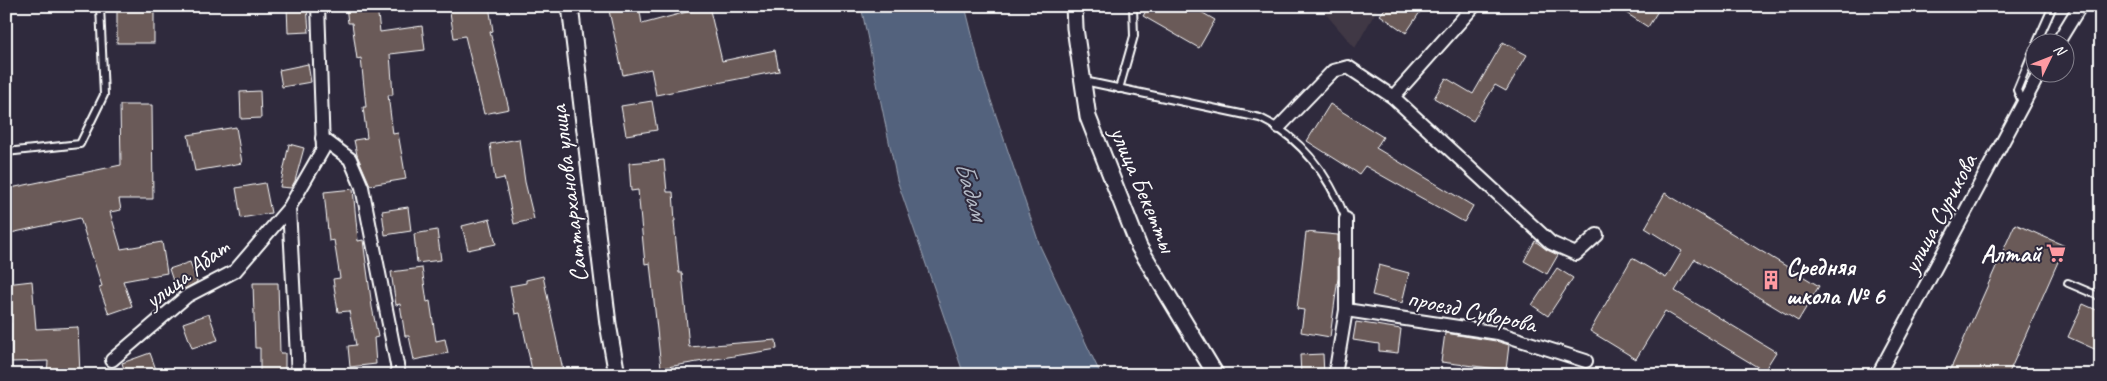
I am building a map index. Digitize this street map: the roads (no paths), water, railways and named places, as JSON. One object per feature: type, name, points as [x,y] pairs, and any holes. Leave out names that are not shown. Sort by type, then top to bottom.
[{"type":"street","name":"улица Абат","points":[[112,360],[187,296],[234,271],[289,208],[323,149],[318,6]]},
{"type":"street","name":"Саттарханова улица","points":[[570,6],[608,324],[617,375]]},
{"type":"street","name":"улица Бекетты","points":[[1074,6],[1075,28],[1088,117],[1139,247],[1216,375]]},
{"type":"street","points":[[1393,97],[1474,6]]},
{"type":"street","points":[[2064,32],[2080,6]]},
{"type":"street","points":[[1279,127],[1333,71],[1348,67],[1393,97],[1551,243],[1576,254],[1597,236]]},
{"type":"street","name":"улица Сурикова","points":[[1878,375],[2035,82]]},
{"type":"street","points":[[322,138],[350,159],[362,187],[399,375]]},
{"type":"street","points":[[289,208],[298,375]]},
{"type":"street","points":[[1335,375],[1346,310],[1346,218]]},
{"type":"street","name":"проезд Суворова","points":[[1346,310],[1498,333],[1586,362]]},
{"type":"lane","points":[[6,152],[80,144],[104,95],[100,6]]},
{"type":"lane","points":[[1119,89],[1134,36],[1133,6]]},
{"type":"lane","points":[[2041,32],[2053,6]]},
{"type":"lane","points":[[2023,104],[2017,90],[2024,73]]},
{"type":"lane","points":[[1082,81],[1260,118],[1279,127],[1314,160],[1336,193],[1346,218]]},
{"type":"lane","points":[[2068,282],[2101,296]]},
{"type":"water","name":"Бадам","points":[[861,6],[965,6],[981,71],[1040,246],[1101,375],[964,375],[897,180]]},
{"type":"place","name":"Алтай","points":[[2056,253]]},
{"type":"place","name":"Средняя школа № 6","points":[[1771,280]]}]
